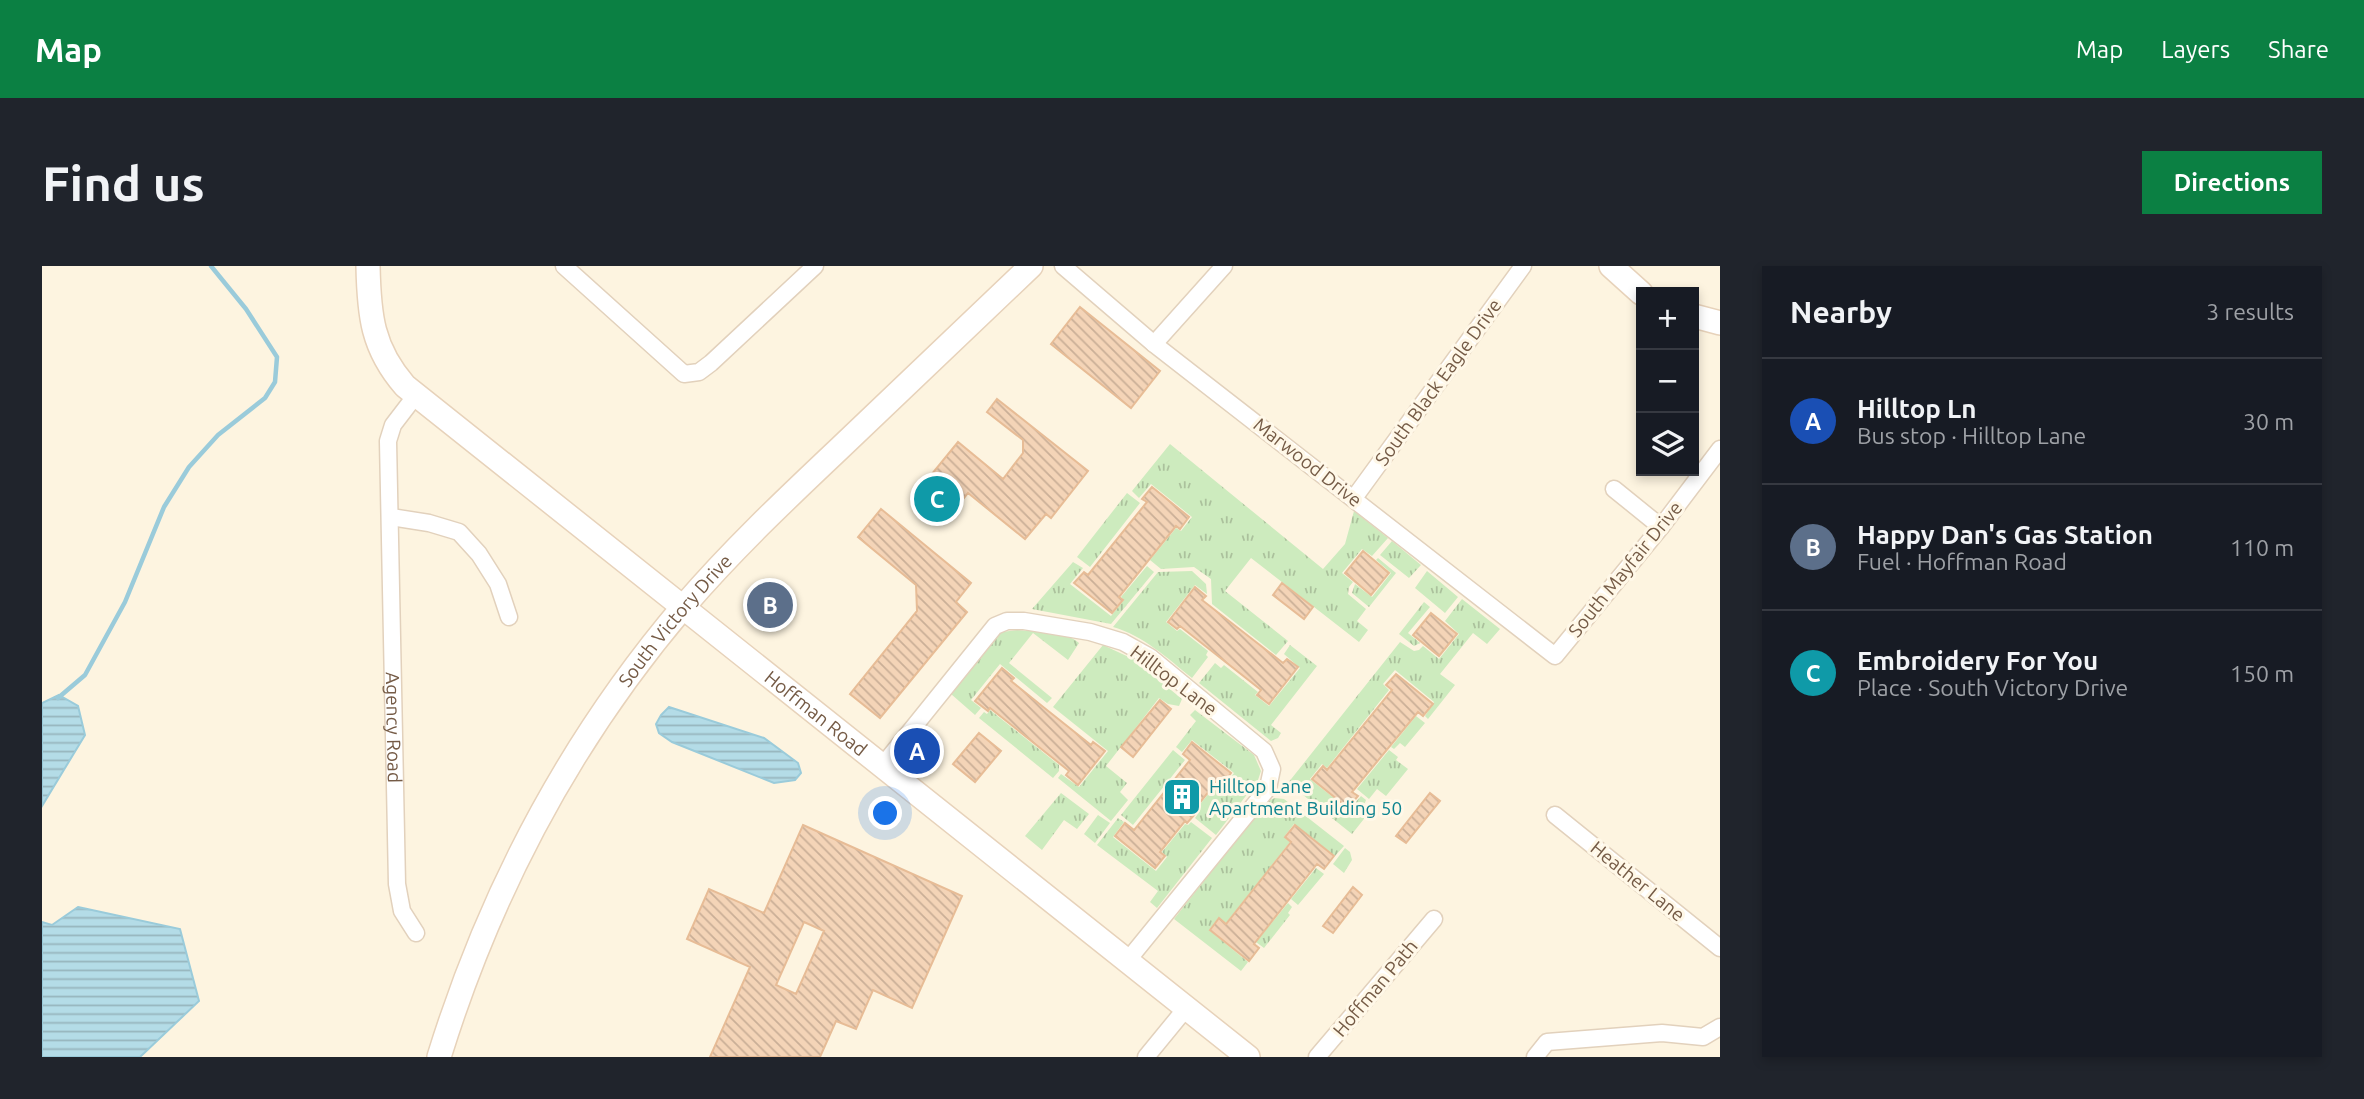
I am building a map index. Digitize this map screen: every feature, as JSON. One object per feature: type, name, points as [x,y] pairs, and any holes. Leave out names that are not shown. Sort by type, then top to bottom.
[{"type":"main road","points":[[368,266],[369,310],[375,336],[394,374],[416,395]]},
{"type":"main road","name":"South Victory Drive","points":[[439,1057],[482,933],[521,848],[543,807],[607,706],[683,608],[746,539],[1031,266]]},
{"type":"main road","points":[[1611,266],[1636,288]]},
{"type":"main road","points":[[1699,317],[1720,323]]},
{"type":"main road","name":"Hoffman Road","points":[[416,395],[1248,1057]]},
{"type":"street","points":[[564,266],[684,374],[699,372],[710,363],[815,266]]},
{"type":"street","name":"Marwood Drive","points":[[1063,266],[1154,344],[1555,656]]},
{"type":"street","points":[[1154,344],[1224,266]]},
{"type":"street","name":"South Black Eagle Drive","points":[[1354,498],[1523,266]]},
{"type":"street","name":"Agency Road","points":[[416,395],[393,425],[388,441],[397,884],[402,911],[416,933]]},
{"type":"street","name":"South Mayfair Drive","points":[[1555,656],[1661,527],[1720,449]]},
{"type":"street","points":[[1614,489],[1661,527]]},
{"type":"street","points":[[391,517],[429,523],[459,532],[479,554],[498,584],[509,617]]},
{"type":"street","name":"Hilltop Lane","points":[[883,765],[995,626],[1007,621],[1024,621],[1090,632],[1123,642],[1150,657],[1264,751],[1272,769],[1268,788],[1128,960]]},
{"type":"street","name":"Heather Lane","points":[[1555,815],[1720,948]]},
{"type":"street","name":"Hoffman Path","points":[[1317,1057],[1434,919]]},
{"type":"street","points":[[1146,1057],[1187,1007]]},
{"type":"street","points":[[1535,1057],[1547,1042],[1662,1033],[1703,1037],[1720,1027]]},
{"type":"green space","points":[[1170,444],[1323,569],[1345,544],[1354,511],[1388,538],[1372,556],[1362,549],[1342,573],[1353,582],[1348,594],[1366,609],[1357,621],[1368,630],[1359,642],[1251,558],[1225,591],[1288,641],[1276,655],[1212,604],[1211,579],[1194,567],[1161,569],[1150,560],[1176,528],[1181,531],[1192,517],[1151,484],[1139,498],[1132,491]]},
{"type":"green space","points":[[1127,493],[1140,503],[1090,567],[1077,557]]},
{"type":"green space","points":[[1392,541],[1421,565],[1409,578],[1380,555]]},
{"type":"green space","points":[[1378,558],[1396,573],[1369,607],[1352,593],[1355,584],[1372,597],[1391,573],[1376,560]]},
{"type":"green space","points":[[1073,562],[1083,568],[1070,584],[1111,616],[1124,600],[1121,597],[1147,566],[1154,572],[1111,624],[1032,609]]},
{"type":"green space","points":[[1192,571],[1206,584],[1207,594],[1195,585],[1166,622],[1177,631],[1180,629],[1208,651],[1208,657],[1192,678],[1145,642],[1113,627],[1158,572]]},
{"type":"green space","points":[[1427,571],[1458,597],[1445,613],[1415,588]]},
{"type":"green space","points":[[1462,599],[1500,629],[1487,644],[1473,633],[1440,674],[1455,685],[1428,719],[1425,716],[1434,702],[1395,670],[1383,684],[1389,690],[1327,768],[1322,764],[1310,779],[1349,810],[1361,796],[1366,800],[1364,805],[1371,810],[1352,834],[1288,783],[1400,642],[1414,651],[1423,646],[1439,659],[1459,634],[1445,621]]},
{"type":"green space","points":[[1424,602],[1430,607],[1408,633],[1420,643],[1414,646],[1399,634]]},
{"type":"green space","points":[[1017,630],[1058,634],[1079,643],[1068,660],[1033,633],[1009,663],[1052,698],[1047,703],[1000,664],[971,700],[981,708],[975,715],[951,694],[996,637],[1002,632]]},
{"type":"green space","points":[[1103,645],[1133,659],[1182,699],[1179,706],[1168,704],[1159,698],[1106,766],[1127,783],[1120,792],[1128,800],[1111,821],[1058,778],[1061,774],[1079,787],[1108,751],[1053,707]]},
{"type":"green space","points":[[1290,645],[1317,666],[1271,725],[1281,733],[1271,741],[1199,683],[1215,663],[1221,668],[1224,665],[1258,692],[1255,695],[1269,706],[1300,668],[1284,654]]},
{"type":"green space","points":[[990,710],[1059,765],[1059,771],[1053,778],[979,718]]},
{"type":"green space","points":[[1195,710],[1254,755],[1261,771],[1258,780],[1216,835],[1195,818],[1200,811],[1197,808],[1218,782],[1224,786],[1234,773],[1192,740],[1182,752],[1176,747],[1196,721],[1190,715]]},
{"type":"green space","points":[[1416,716],[1425,723],[1405,747],[1400,743],[1394,749],[1391,747]]},
{"type":"green space","points":[[1173,750],[1185,760],[1133,825],[1121,815]]},
{"type":"green space","points":[[1389,750],[1398,757],[1396,760],[1408,769],[1386,796],[1377,789],[1369,799],[1357,789]]},
{"type":"green space","points":[[1061,793],[1089,814],[1077,829],[1064,820],[1042,850],[1025,836]]},
{"type":"green space","points":[[1284,799],[1344,846],[1335,856],[1294,824],[1284,837],[1290,842],[1226,923],[1219,917],[1209,930],[1248,962],[1241,971],[1174,919],[1267,801]]},
{"type":"green space","points":[[1098,815],[1110,823],[1095,843],[1084,834]]},
{"type":"green space","points":[[1118,818],[1124,822],[1113,837],[1156,871],[1167,857],[1162,852],[1185,824],[1191,822],[1212,838],[1157,908],[1150,902],[1158,891],[1097,845]]},
{"type":"green space","points":[[1345,848],[1350,852],[1352,860],[1344,873],[1333,864]]},
{"type":"green space","points":[[1316,868],[1324,874],[1298,905],[1291,899]]},
{"type":"green space","points":[[1288,903],[1292,907],[1288,913],[1290,915],[1264,948],[1256,942]]},
{"type":"water","points":[[59,695],[78,706],[85,735],[42,806],[42,703]]},
{"type":"water","points":[[669,707],[764,738],[798,763],[801,773],[795,780],[774,783],[672,742],[659,733],[656,724]]},
{"type":"water","points":[[78,907],[180,929],[199,1001],[140,1057],[42,1057],[42,922],[52,925]]},
{"type":"building","points":[[1080,307],[1160,371],[1131,408],[1051,344]]},
{"type":"building","points":[[997,399],[1088,471],[1051,518],[1046,514],[1025,539],[968,493],[945,522],[913,497],[958,442],[1003,479],[1023,453],[1023,440],[987,412]]},
{"type":"building","points":[[1152,487],[1189,517],[1180,529],[1176,526],[1119,597],[1123,600],[1112,613],[1074,583],[1084,572],[1088,575],[1147,502],[1142,499]]},
{"type":"building","points":[[881,509],[971,583],[956,602],[967,612],[880,718],[850,694],[917,611],[916,585],[858,537]]},
{"type":"building","points":[[1363,551],[1389,573],[1371,595],[1345,573]]},
{"type":"building","points":[[1282,583],[1313,607],[1304,619],[1273,595]]},
{"type":"building","points":[[1195,587],[1206,596],[1202,600],[1283,663],[1287,659],[1298,667],[1269,704],[1257,695],[1261,690],[1180,626],[1177,629],[1168,622]]},
{"type":"building","points":[[1431,613],[1457,634],[1439,656],[1413,635]]},
{"type":"building","points":[[1002,668],[1014,678],[1011,681],[1091,745],[1093,742],[1105,751],[1078,785],[1066,775],[1069,771],[990,708],[988,711],[975,701]]},
{"type":"building","points":[[1396,674],[1433,704],[1423,716],[1418,712],[1352,792],[1358,796],[1348,808],[1312,779],[1323,766],[1327,770],[1392,690],[1386,685]]},
{"type":"building","points":[[1160,700],[1171,709],[1133,757],[1121,747]]},
{"type":"building","points":[[979,733],[1001,751],[975,782],[953,764]]},
{"type":"building","name":"Hilltop Lane Apartment Building 50","points":[[1192,742],[1231,773],[1223,784],[1218,780],[1193,811],[1196,813],[1187,823],[1185,821],[1160,852],[1165,856],[1155,868],[1115,836],[1125,823],[1134,830],[1190,760],[1183,754]]},
{"type":"building","points":[[1430,793],[1440,801],[1406,843],[1396,836]]},
{"type":"building","points":[[803,825],[962,896],[912,1008],[873,990],[856,1029],[836,1021],[820,1057],[710,1057],[750,967],[687,939],[709,889],[764,913]],"holes":[[[804,922],[824,931],[796,994],[776,985]]]},
{"type":"building","points":[[1295,825],[1334,856],[1324,869],[1317,864],[1254,944],[1259,948],[1249,961],[1210,930],[1219,918],[1226,924],[1291,842],[1285,837]]},
{"type":"building","points":[[1353,887],[1362,895],[1333,933],[1323,926]]},
{"type":"waterway","points":[[58,698],[85,675],[125,602],[164,507],[189,467],[218,435],[265,398],[275,382],[277,357],[246,309],[211,266]]},
{"type":"place","name":"Embroidery For You","points":[[937,499]]},
{"type":"place","name":"Happy Dan's Gas Station","points":[[770,605]]},
{"type":"place","name":"Hilltop Ln","points":[[917,751]]},
{"type":"place","name":"Hilltop Lane Apartment Building 50","points":[[1182,797]]}]
